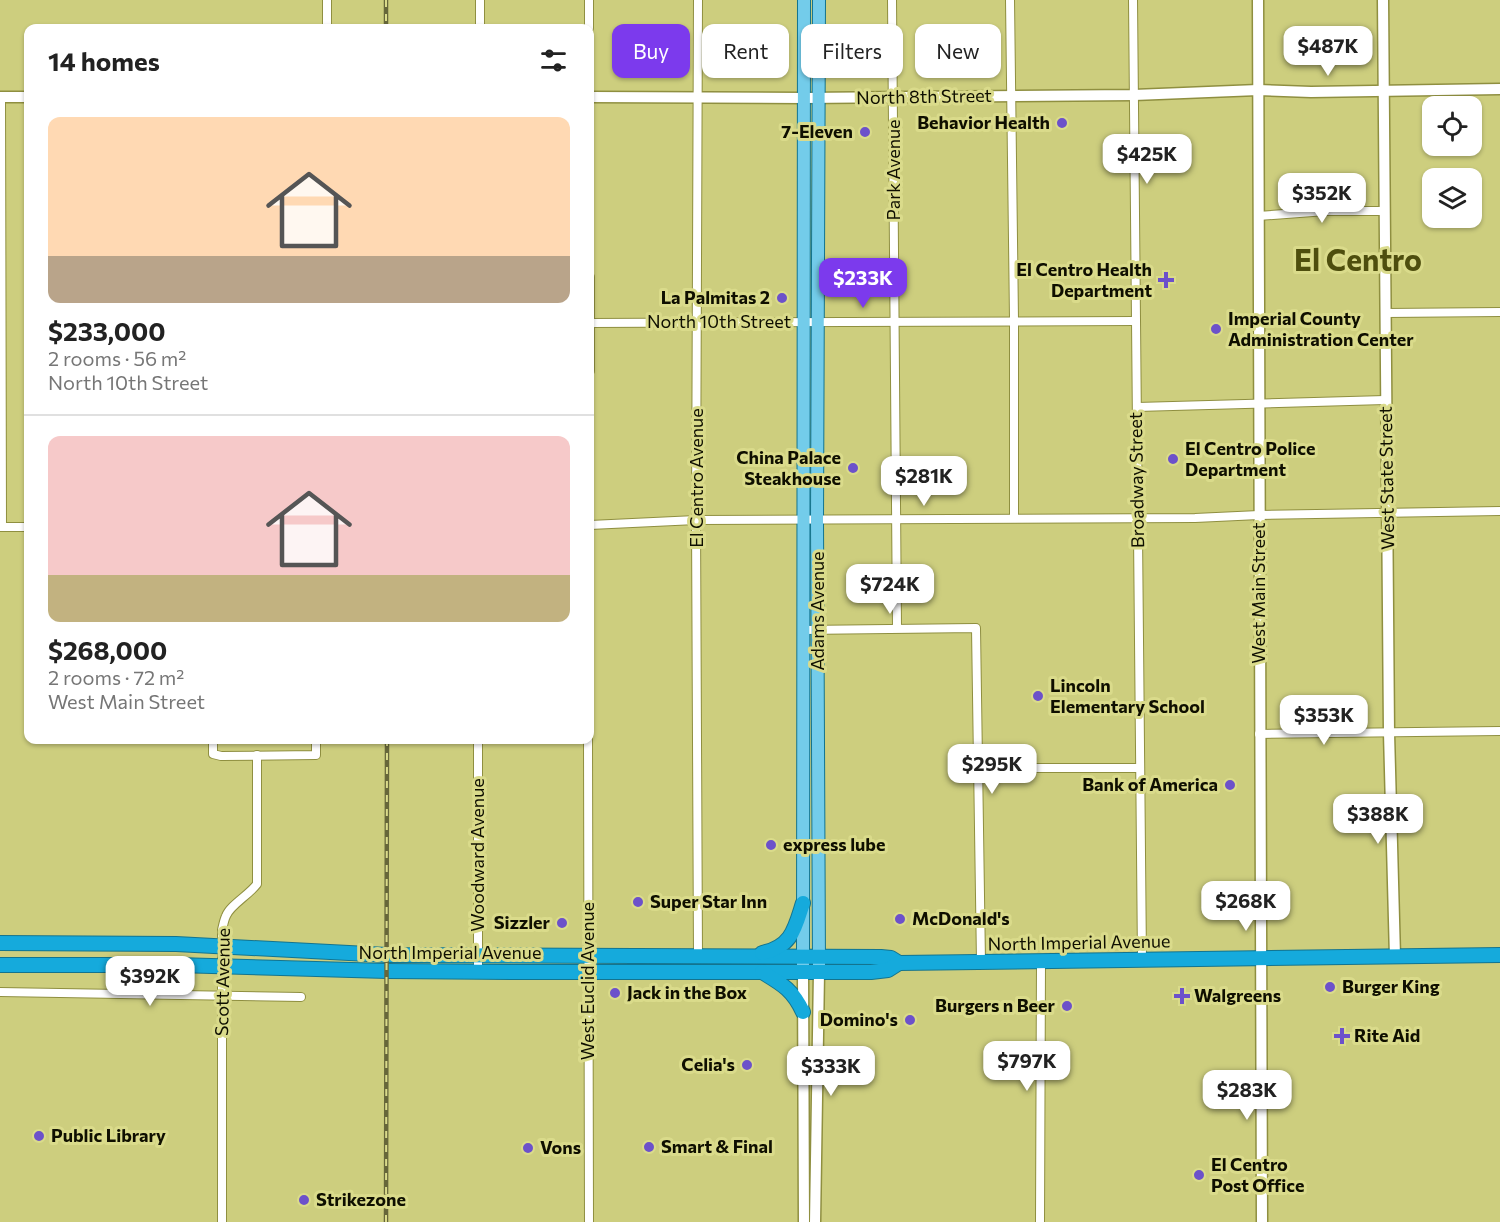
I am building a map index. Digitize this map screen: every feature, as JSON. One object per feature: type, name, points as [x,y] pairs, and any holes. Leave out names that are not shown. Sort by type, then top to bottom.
[{"type":"highway","points":[[729,956],[771,951],[782,946],[794,930],[803,903]]},
{"type":"highway","name":"North Imperial Avenue","points":[[0,944],[176,944],[387,956],[891,958],[898,963]]},
{"type":"highway","name":"North Imperial Avenue","points":[[0,965],[222,966],[387,971],[819,972],[888,970],[898,963],[1500,955]]},
{"type":"highway","points":[[760,971],[790,990],[798,1000],[803,1012]]},
{"type":"main road","name":"Adams Avenue","points":[[803,972],[804,0]]},
{"type":"main road","name":"Adams Avenue","points":[[819,0],[817,521],[819,972]]},
{"type":"street","points":[[327,0],[327,24]]},
{"type":"street","points":[[480,0],[480,24]]},
{"type":"street","points":[[589,0],[589,24]]},
{"type":"street","name":"El Centro Avenue","points":[[698,0],[696,520],[698,956]]},
{"type":"street","name":"Park Avenue","points":[[892,0],[897,628]]},
{"type":"street","points":[[1010,0],[1014,518]]},
{"type":"street","name":"Broadway Street","points":[[1133,0],[1142,960]]},
{"type":"street","name":"West Main Street","points":[[1258,0],[1262,1222]]},
{"type":"street","name":"West State Street","points":[[1383,0],[1389,733],[1395,957]]},
{"type":"street","name":"North 8th Street","points":[[594,98],[804,99],[1134,95],[1258,90],[1500,89]]},
{"type":"street","points":[[24,97],[1,97],[1,527],[24,527]]},
{"type":"street","points":[[1258,216],[1326,211],[1384,211]]},
{"type":"street","points":[[1386,313],[1500,312]]},
{"type":"street","name":"North 10th Street","points":[[594,323],[1136,321]]},
{"type":"street","points":[[1137,407],[1386,400]]},
{"type":"street","points":[[594,525],[696,520],[1195,518],[1500,511]]},
{"type":"street","points":[[803,630],[976,628],[981,962]]},
{"type":"street","points":[[1259,734],[1500,731]]},
{"type":"street","points":[[213,744],[213,754],[256,756],[316,755],[316,744]]},
{"type":"street","name":"Woodward Avenue","points":[[478,744],[478,971]]},
{"type":"street","name":"West Euclid Avenue","points":[[588,744],[589,1222]]},
{"type":"street","name":"Scott Avenue","points":[[222,1222],[222,930],[226,915],[237,903],[249,895],[257,884],[256,756]]},
{"type":"street","points":[[979,768],[1140,768]]},
{"type":"street","points":[[1040,1222],[1041,961]]},
{"type":"street","name":"Adams Avenue","points":[[803,972],[804,1222]]},
{"type":"street","name":"Adams Avenue","points":[[815,1222],[819,972]]},
{"type":"street","points":[[0,992],[301,997]]},
{"type":"street","points":[[803,1097],[809,1106],[810,1147],[812,1156],[817,1162]]},
{"type":"street","points":[[804,1177],[816,1177]]},
{"type":"railway","points":[[386,0],[386,24]]},
{"type":"railway","points":[[386,1222],[387,744]]},
{"type":"place","name":"Behavior Health","points":[[1062,123]]},
{"type":"place","name":"7-Eleven","points":[[865,132]]},
{"type":"place","name":"El Centro Health Department","points":[[1166,280]]},
{"type":"place","name":"La Palmitas 2","points":[[782,298]]},
{"type":"place","name":"Imperial County Administration Center","points":[[1216,329]]},
{"type":"place","name":"El Centro Police Department","points":[[1173,459]]},
{"type":"place","name":"China Palace Steakhouse","points":[[853,468]]},
{"type":"place","name":"Lincoln Elementary School","points":[[1038,696]]},
{"type":"place","name":"Bank of America","points":[[1230,785]]},
{"type":"place","name":"express lube","points":[[771,845]]},
{"type":"place","name":"Super Star Inn","points":[[638,902]]},
{"type":"place","name":"McDonald's","points":[[900,919]]},
{"type":"place","name":"Sizzler","points":[[562,923]]},
{"type":"place","name":"Burger King","points":[[1330,987]]},
{"type":"place","name":"Jack in the Box","points":[[615,993]]},
{"type":"place","name":"Walgreens","points":[[1182,996]]},
{"type":"place","name":"Burgers n Beer","points":[[1067,1006]]},
{"type":"place","name":"Domino's","points":[[910,1020]]},
{"type":"place","name":"Rite Aid","points":[[1342,1036]]},
{"type":"place","name":"Celia's","points":[[747,1065]]},
{"type":"place","name":"Public Library","points":[[39,1136]]},
{"type":"place","name":"Smart & Final","points":[[649,1147]]},
{"type":"place","name":"Vons","points":[[528,1148]]},
{"type":"place","name":"El Centro Post Office","points":[[1199,1175]]},
{"type":"place","name":"Strikezone","points":[[304,1200]]},
{"type":"district","name":"El Centro","points":[[1358,261]]}]
